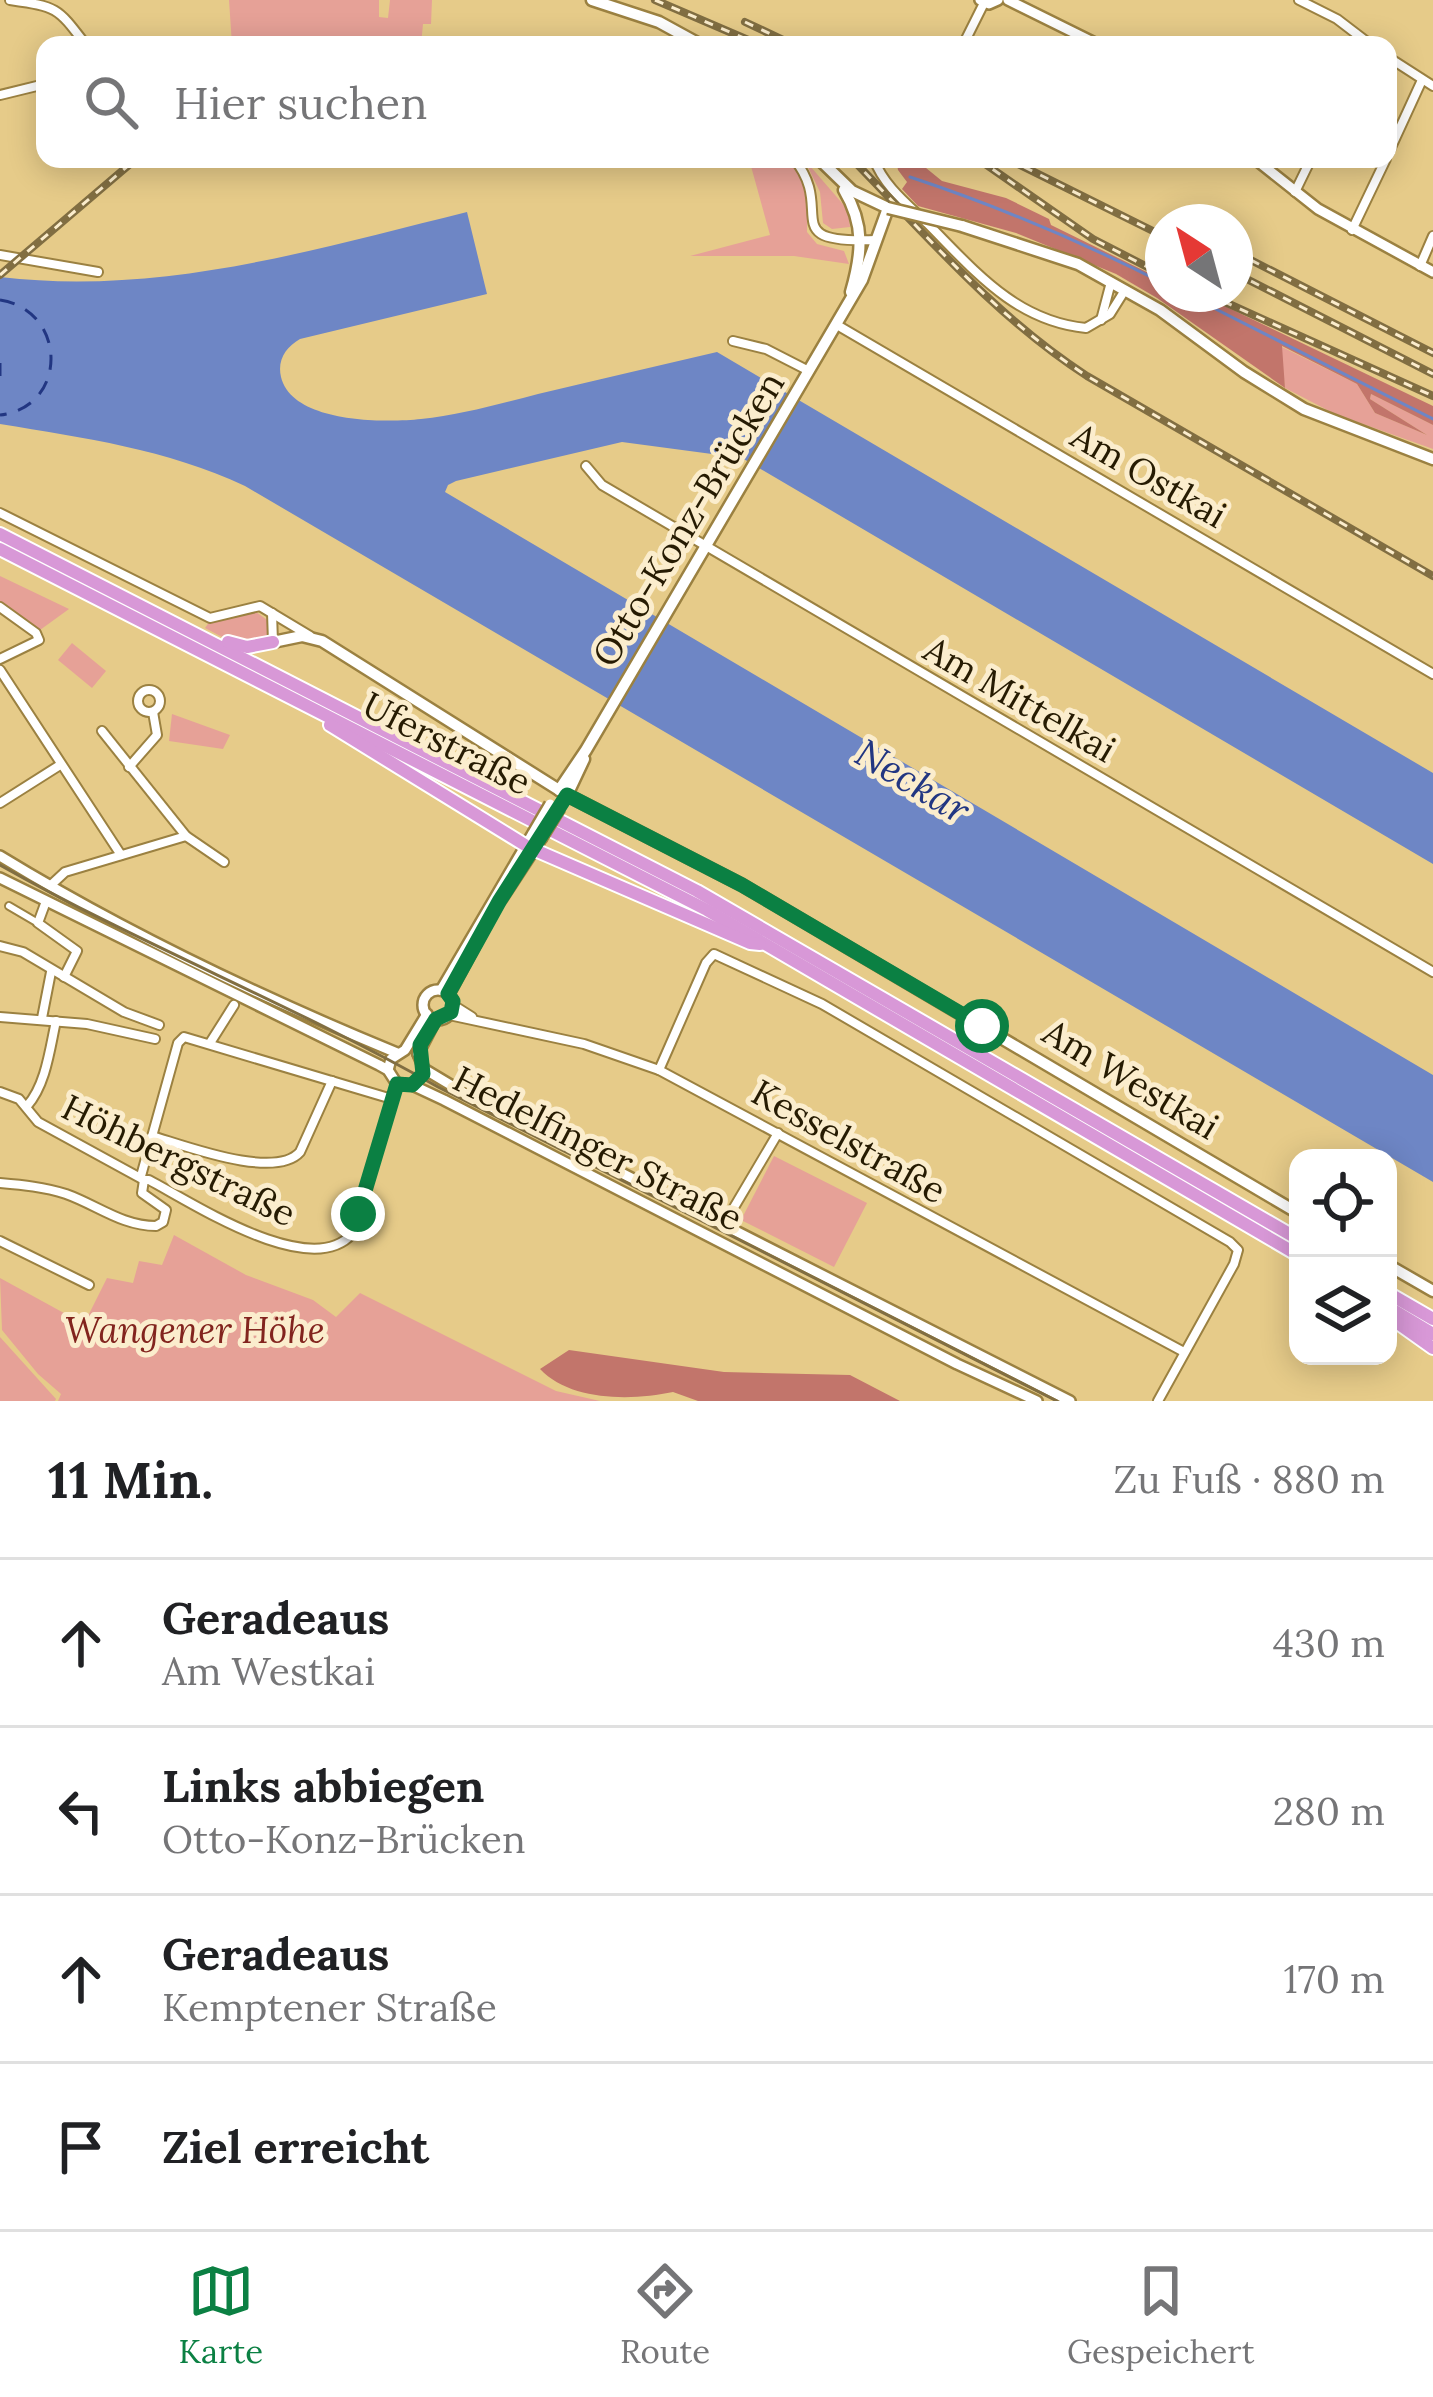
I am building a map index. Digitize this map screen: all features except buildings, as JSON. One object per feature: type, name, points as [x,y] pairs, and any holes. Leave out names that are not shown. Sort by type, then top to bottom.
[{"type":"highway","name":"Uferstraße","points":[[0,534],[760,926],[1289,1234]]},
{"type":"highway","name":"Uferstraße","points":[[0,549],[767,944],[1289,1250]]},
{"type":"highway","points":[[211,641],[221,639],[247,647],[273,642]]},
{"type":"highway","points":[[318,712],[324,722],[533,842],[750,943],[767,944]]},
{"type":"highway","points":[[1397,1298],[1433,1319]]},
{"type":"highway","points":[[1397,1316],[1433,1334]]},
{"type":"highway","points":[[1397,1319],[1433,1348]]},
{"type":"main road","points":[[592,0],[659,22],[685,36]]},
{"type":"main road","points":[[827,168],[839,181],[883,207],[1045,250],[1112,281],[1304,409],[1433,458]]},
{"type":"main road","points":[[839,181],[861,234]]},
{"type":"main road","name":"Otto-Konz-Brücken","points":[[858,280],[861,234],[883,207]]},
{"type":"main road","name":"Otto-Konz-Brücken","points":[[563,792],[839,321],[878,240],[883,207]]},
{"type":"main road","points":[[273,642],[311,637]]},
{"type":"main road","name":"Am Westkai","points":[[311,637],[563,792],[742,885],[1289,1208]]},
{"type":"main road","points":[[1397,1270],[1433,1291]]},
{"type":"street","points":[[10,0],[59,11],[79,36]]},
{"type":"street","points":[[966,36],[982,1],[998,0]]},
{"type":"street","points":[[1008,0],[1081,36]]},
{"type":"street","points":[[1299,0],[1337,19],[1357,36]]},
{"type":"street","points":[[1397,63],[1433,86]]},
{"type":"street","points":[[1397,135],[1422,80]]},
{"type":"street","points":[[0,95],[36,86]]},
{"type":"street","points":[[799,168],[811,188],[813,226],[822,237],[836,241],[861,234],[878,240]]},
{"type":"street","points":[[879,168],[890,187],[980,278],[1032,314],[1086,328],[1111,314],[1126,289]]},
{"type":"street","points":[[1266,168],[1352,230],[1433,272]]},
{"type":"street","points":[[1295,192],[1307,168]]},
{"type":"street","points":[[1352,230],[1382,168]]},
{"type":"street","points":[[1420,266],[1433,236]]},
{"type":"street","points":[[0,255],[98,272]]},
{"type":"street","points":[[1101,321],[1112,281]]},
{"type":"street","name":"Am Ostkai","points":[[839,321],[1433,674]]},
{"type":"street","points":[[733,340],[766,350],[807,377]]},
{"type":"street","name":"Am Mittelkai","points":[[586,466],[602,484],[1433,972]]},
{"type":"street","points":[[0,513],[210,618],[260,606],[272,611],[273,642]]},
{"type":"street","points":[[0,608],[39,640],[0,659]]},
{"type":"street","name":"Am Westkai","points":[[272,611],[311,637]]},
{"type":"street","points":[[0,670],[121,855]]},
{"type":"street","points":[[129,767],[157,735],[152,712]]},
{"type":"street","points":[[102,731],[186,836],[224,862]]},
{"type":"street","points":[[0,803],[60,765]]},
{"type":"street","name":"Otto-Konz-Brücken","points":[[418,1054],[431,1017],[425,998],[433,991],[448,1001],[518,866],[563,792]]},
{"type":"street","points":[[51,885],[64,872],[186,836]]},
{"type":"street","name":"Hedelfinger Straße","points":[[0,856],[193,961],[346,1034],[418,1054],[424,1069],[1070,1401]]},
{"type":"street","points":[[0,878],[388,1070]]},
{"type":"street","points":[[38,922],[45,904]]},
{"type":"street","points":[[9,906],[76,951],[64,977]]},
{"type":"street","points":[[0,946],[23,952],[124,1012],[159,1025]]},
{"type":"street","points":[[659,1070],[714,954],[822,1004],[1235,1246],[1234,1264],[1158,1401]]},
{"type":"street","points":[[42,1018],[51,972]]},
{"type":"street","points":[[431,1017],[448,1001]]},
{"type":"street","name":"Kesselstraße","points":[[448,1001],[474,1017],[584,1044],[659,1070],[1184,1352]]},
{"type":"street","points":[[210,1043],[234,1005]]},
{"type":"street","points":[[0,1017],[42,1018],[155,1039]]},
{"type":"street","name":"Otto-Konz-Brücken","points":[[388,1070],[431,1017]]},
{"type":"street","points":[[27,1106],[47,1062],[56,1021]]},
{"type":"street","points":[[0,1183],[70,1196],[122,1220],[156,1226],[164,1222],[166,1210],[142,1193],[142,1178],[178,1043],[193,1037],[392,1099],[397,1084]]},
{"type":"street","points":[[412,1085],[424,1069]]},
{"type":"street","name":"Hedelfinger Straße","points":[[388,1070],[397,1084],[412,1085],[1037,1401]]},
{"type":"street","points":[[152,1136],[238,1159],[272,1164],[292,1161],[332,1081]]},
{"type":"street","name":"Höhbergstraße","points":[[0,1092],[27,1106],[38,1122],[284,1245],[329,1247],[352,1234],[392,1099]]},
{"type":"street","points":[[723,1226],[778,1133]]},
{"type":"street","points":[[0,1241],[88,1285]]},
{"type":"street","points":[[934,1352],[945,1338]]},
{"type":"street","points":[[973,1370],[972,1363],[980,1356]]},
{"type":"green space","points":[[229,0],[379,0],[379,17],[388,18],[390,0],[432,0],[431,24],[423,24],[422,36],[231,36]]},
{"type":"green space","points":[[751,168],[795,168],[807,202],[807,232],[817,244],[844,251],[849,264],[794,256],[690,256],[770,235]]},
{"type":"green space","points":[[808,168],[848,210],[850,227],[832,229],[823,223],[820,192]]},
{"type":"green space","points":[[1280,346],[1357,384],[1375,413],[1427,435],[1370,399],[1371,394],[1433,425],[1433,449],[1335,414],[1285,388]]},
{"type":"green space","points":[[0,576],[69,609],[40,630],[0,604]]},
{"type":"green space","points":[[256,612],[270,622],[269,634],[254,642],[230,640],[205,628],[210,621]]},
{"type":"green space","points":[[72,643],[106,671],[92,688],[58,660]]},
{"type":"green space","points":[[172,714],[230,735],[223,749],[169,741]]},
{"type":"green space","points":[[774,1156],[867,1203],[834,1267],[741,1220]]},
{"type":"green space","name":"Wangener Höhe","points":[[174,1235],[246,1275],[313,1300],[336,1317],[360,1293],[556,1391],[600,1401],[58,1401],[61,1394],[2,1330],[0,1278],[84,1324],[107,1278],[133,1283],[139,1261],[162,1265]]},
{"type":"green space","points":[[0,1337],[56,1399],[55,1401],[0,1401]]},
{"type":"shaded area","points":[[898,168],[926,168],[942,181],[1006,198],[1145,271],[1145,291],[1016,233],[918,206],[902,189],[907,182]]},
{"type":"shaded area","points":[[1177,312],[1237,312],[1433,406],[1433,425],[1371,394],[1370,399],[1427,435],[1375,413],[1357,384],[1282,346],[1285,388]]},
{"type":"shaded area","points":[[569,1350],[724,1372],[850,1375],[900,1401],[698,1401],[673,1392],[602,1396],[568,1387],[540,1369]]},
{"type":"water","name":"Neckar","points":[[467,212],[487,294],[300,339],[280,365],[289,392],[302,404],[363,420],[421,419],[717,352],[1433,773],[1433,864],[742,458],[622,442],[456,481],[445,492],[1433,1075],[1433,1182],[1397,1161],[1397,1149],[1377,1149],[245,486],[155,454],[0,424],[0,277],[119,280],[178,275],[294,254]]},
{"type":"waterway","points":[[910,177],[1038,225],[1145,274]]},
{"type":"waterway","points":[[1222,312],[1433,419]]},
{"type":"ferry route","points":[[0,300],[22,307],[38,321],[51,358],[39,395],[23,408],[0,415]]},
{"type":"ferry route","points":[[0,363],[0,376]]},
{"type":"tram line","points":[[0,865],[1057,1401]]},
{"type":"railway","points":[[655,0],[739,36]]},
{"type":"railway","points":[[745,22],[775,36]]},
{"type":"railway","points":[[0,275],[125,168]]},
{"type":"railway","points":[[861,168],[964,274],[1054,353],[1433,576]]},
{"type":"railway","points":[[991,168],[1093,239],[1145,266]]},
{"type":"railway","points":[[1026,168],[1145,227]]},
{"type":"railway","points":[[1253,261],[1433,353]]},
{"type":"railway","points":[[1253,282],[1433,374]]},
{"type":"railway","points":[[1247,312],[1433,396]]},
{"type":"route","points":[[358,1214],[397,1084],[412,1085],[423,1074],[420,1045],[436,1019],[451,1012],[453,1001],[448,994],[465,960],[567,795],[742,885],[982,1026]]}]
